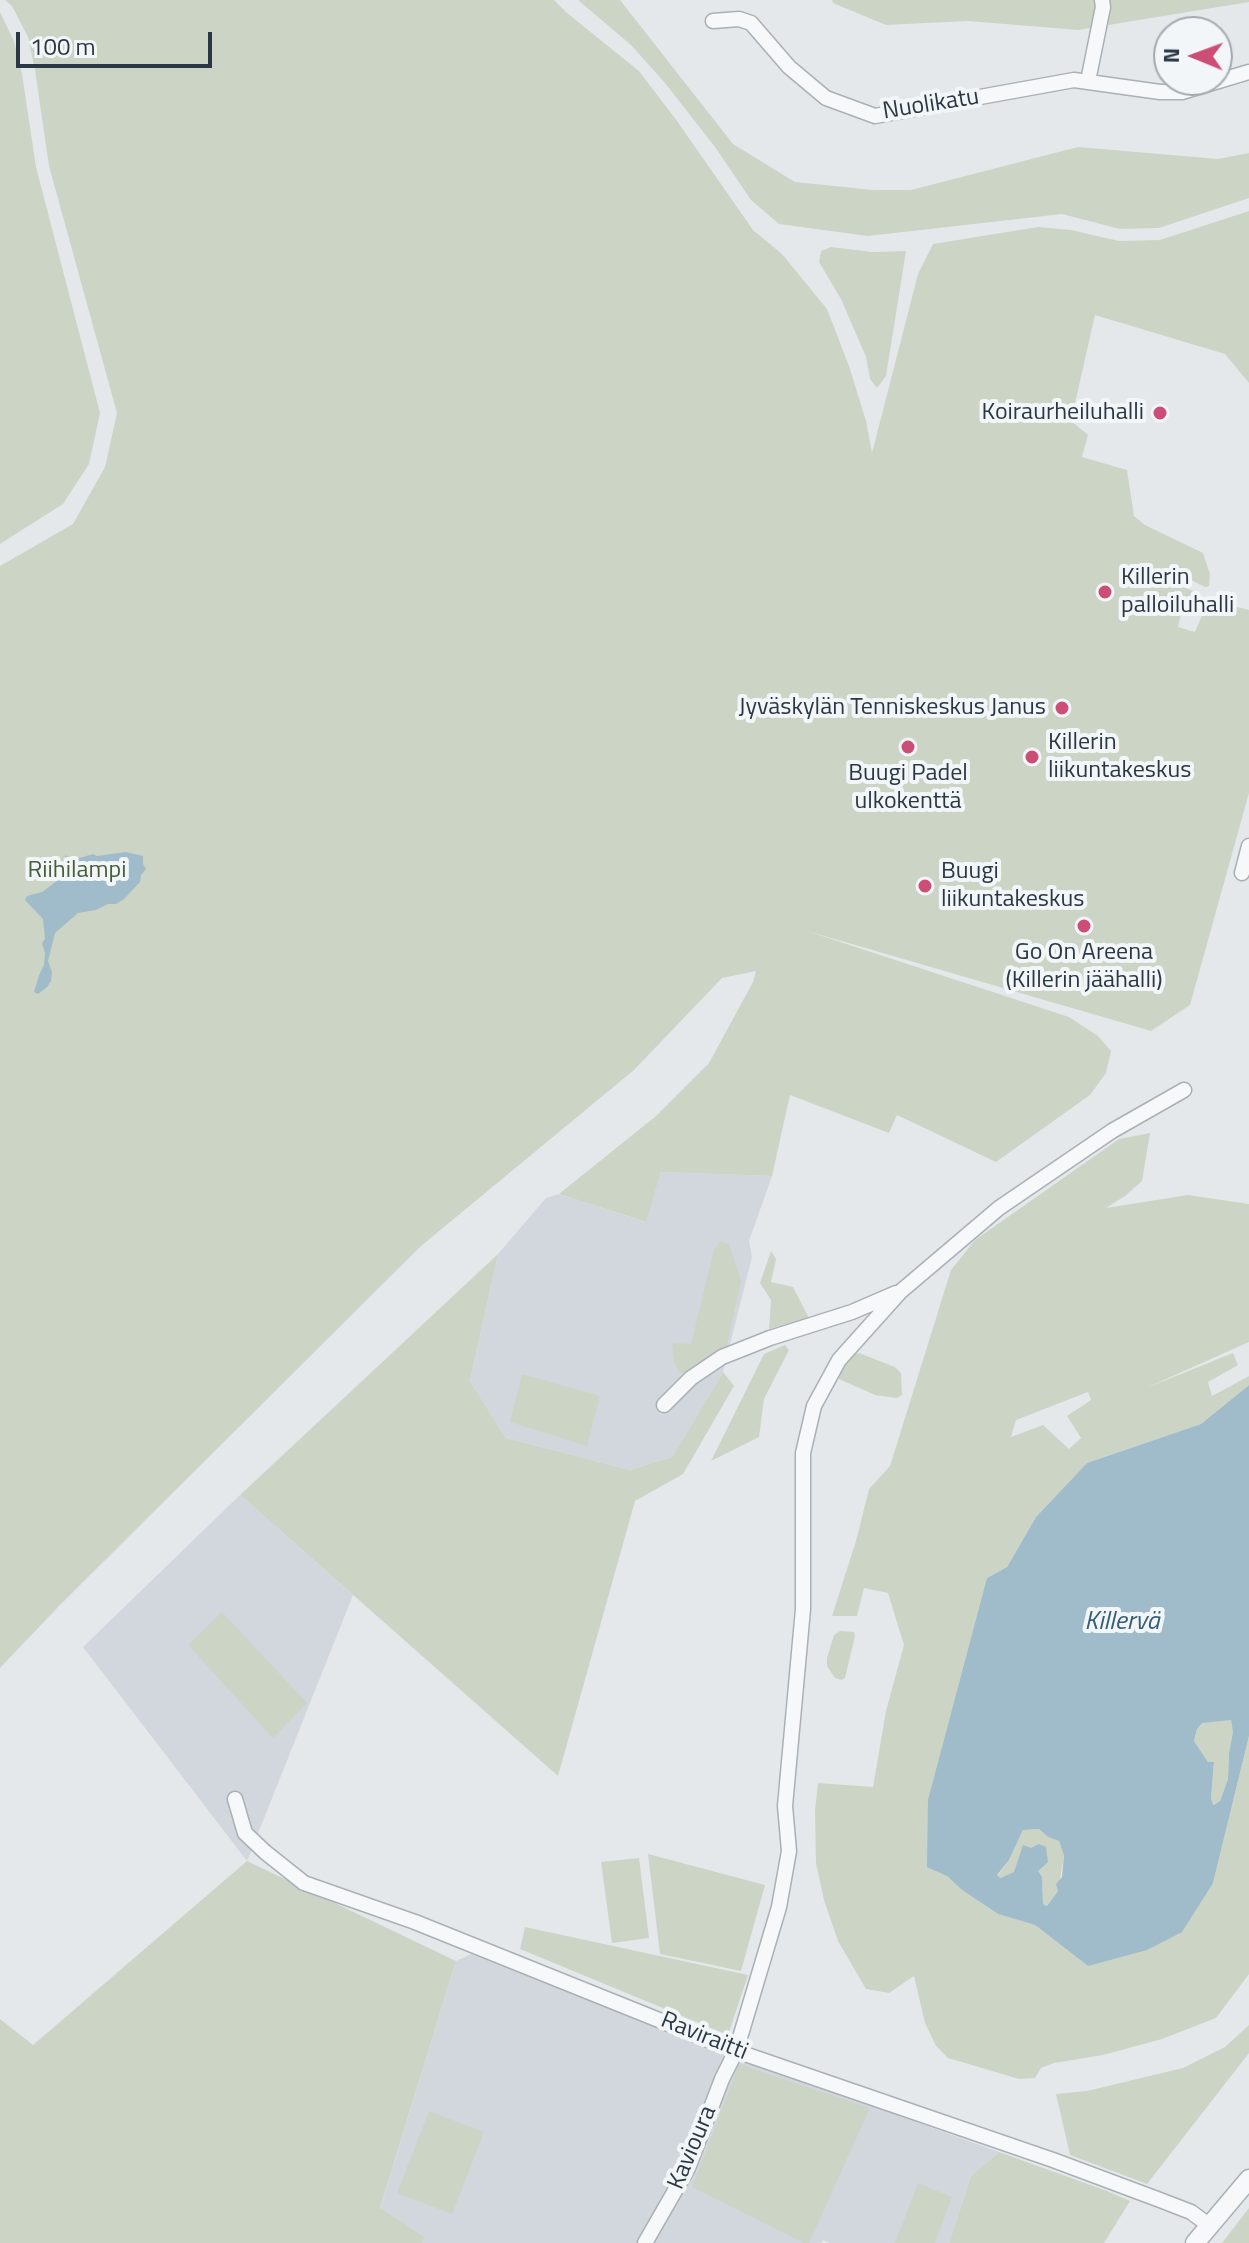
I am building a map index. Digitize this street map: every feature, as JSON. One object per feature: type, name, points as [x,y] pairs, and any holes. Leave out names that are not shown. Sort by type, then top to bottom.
[{"type":"street","points":[[1088,81],[1102,0]]},
{"type":"street","name":"Nuolikatu","points":[[713,21],[739,19],[751,23],[789,67],[826,98],[875,116],[1074,80],[1160,92],[1182,92],[1249,72]]},
{"type":"street","points":[[1242,873],[1249,846]]},
{"type":"street","points":[[664,1405],[691,1378],[722,1357],[900,1292],[999,1208],[1112,1131],[1184,1090]]},
{"type":"street","name":"Kavioura","points":[[645,2243],[688,2168],[736,2051],[775,1920],[789,1851],[785,1806],[803,1609],[803,1453],[814,1406],[839,1360],[900,1292]]},
{"type":"street","name":"Raviraitti","points":[[235,1799],[245,1833],[304,1883],[415,1922],[736,2051],[1053,2160],[1191,2212],[1210,2226]]},
{"type":"street","points":[[1195,2243],[1249,2179]]},
{"type":"shaded area","points":[[661,1172],[772,1176],[749,1241],[752,1257],[723,1372],[672,1457],[630,1470],[506,1438],[470,1381],[498,1254],[546,1198],[559,1194],[645,1222]]},
{"type":"shaded area","points":[[240,1495],[353,1595],[247,1861],[83,1647]]},
{"type":"shaded area","points":[[471,1954],[753,2063],[999,2152],[971,2176],[949,2243],[830,2243],[823,2240],[821,2243],[422,2243],[425,2237],[380,2209],[456,1961]]},
{"type":"green space","points":[[5,0],[554,0],[639,71],[753,230],[782,254],[827,309],[849,366],[872,453],[918,274],[933,244],[1038,227],[1071,230],[1119,241],[1160,240],[1249,211],[1249,383],[1225,354],[1095,315],[1071,421],[1088,435],[1082,457],[1127,470],[1134,516],[1145,525],[1203,553],[1210,574],[1209,586],[1189,579],[1187,589],[1194,591],[1192,601],[1184,600],[1178,627],[1195,632],[1206,606],[1217,602],[1249,610],[1249,793],[1190,1005],[1151,1031],[807,931],[1069,1017],[1098,1036],[1111,1051],[1106,1073],[1090,1095],[996,1162],[897,1115],[889,1133],[790,1095],[772,1176],[661,1172],[646,1222],[559,1194],[656,1116],[709,1063],[756,971],[722,978],[634,1070],[421,1246],[0,1668],[0,566],[73,524],[105,467],[117,413],[49,166],[28,37],[12,6]]},
{"type":"green space","points":[[578,0],[620,0],[733,144],[795,182],[873,190],[911,190],[1078,147],[1218,159],[1249,153],[1249,198],[1159,228],[1120,229],[1062,214],[868,236],[779,224],[751,200],[715,147],[631,45]]},
{"type":"green space","points":[[832,0],[1249,0],[1078,30],[968,21],[886,25]]},
{"type":"green space","points":[[0,12],[14,41],[36,167],[100,413],[89,464],[63,504],[0,544]]},
{"type":"green space","points":[[831,247],[872,252],[906,251],[886,376],[877,388],[870,379],[866,357],[841,299],[819,262],[821,251]]},
{"type":"green space","points":[[1150,1133],[1142,1181],[1106,1208],[1188,1195],[1249,1204],[1249,1342],[1146,1388],[1233,1353],[1238,1365],[1208,1382],[1212,1396],[1249,1376],[1249,1385],[1201,1424],[1087,1463],[1036,1517],[1007,1567],[987,1578],[947,1876],[998,1914],[1035,1925],[1088,1966],[1213,1883],[1249,1736],[1249,1974],[1216,2018],[1162,2039],[1103,2055],[1054,2063],[1041,2068],[1035,2078],[1019,2079],[948,2058],[936,2046],[925,2023],[914,1976],[889,1993],[866,1989],[838,1941],[816,1863],[818,1783],[873,1787],[886,1711],[904,1645],[888,1593],[864,1588],[857,1616],[832,1616],[869,1489],[890,1466],[951,1270],[975,1240],[1119,1139]],"holes":[[[1088,1392],[1091,1400],[1067,1416],[1081,1438],[1069,1449],[1043,1425],[1011,1437],[1016,1420]]]},
{"type":"green space","points":[[720,1241],[729,1244],[741,1281],[727,1346],[685,1375],[679,1372],[674,1362],[672,1343],[691,1344],[714,1250]]},
{"type":"green space","points":[[771,1251],[776,1259],[771,1282],[793,1287],[809,1318],[769,1329],[771,1300],[760,1283]]},
{"type":"green space","points":[[498,1254],[470,1381],[506,1438],[630,1470],[672,1457],[723,1372],[734,1386],[683,1474],[635,1501],[558,1776],[240,1495]]},
{"type":"green space","points":[[785,1345],[789,1350],[764,1399],[759,1437],[711,1461],[764,1354]]},
{"type":"green space","points":[[859,1353],[895,1367],[901,1373],[902,1395],[897,1398],[875,1395],[839,1379],[846,1355]]},
{"type":"green space","points":[[522,1374],[600,1396],[587,1446],[510,1422]]},
{"type":"green space","points":[[222,1612],[307,1703],[273,1738],[188,1645]]},
{"type":"green space","points":[[840,1631],[854,1632],[855,1636],[845,1678],[841,1680],[835,1678],[827,1666],[834,1635]]},
{"type":"green space","points":[[1231,1719],[1233,1732],[1228,1779],[1220,1801],[1212,1805],[1214,1763],[1208,1762],[1194,1741],[1202,1722]]},
{"type":"green space","points":[[1039,1829],[1059,1841],[1064,1856],[1058,1891],[1047,1906],[1043,1904],[1042,1877],[1014,1872],[1000,1878],[997,1876],[1009,1860],[1023,1830]]},
{"type":"green space","points":[[648,1854],[765,1885],[741,1971],[660,1954]]},
{"type":"green space","points":[[639,1858],[649,1938],[612,1943],[601,1862]]},
{"type":"green space","points":[[247,1861],[456,1961],[380,2208],[425,2237],[422,2243],[0,2243],[0,2019],[33,2045]]},
{"type":"green space","points":[[525,1927],[748,1975],[728,2035],[520,1949]]},
{"type":"green space","points":[[1249,2025],[1249,2053],[1147,2184],[1070,2155],[1056,2094],[1087,2091],[1183,2068],[1225,2047]]},
{"type":"green space","points":[[739,2064],[870,2108],[809,2243],[692,2187]]},
{"type":"green space","points":[[429,2111],[484,2132],[452,2214],[397,2193]]},
{"type":"green space","points":[[999,2152],[1130,2201],[1104,2243],[949,2243],[971,2176]]},
{"type":"green space","points":[[918,2183],[952,2197],[935,2243],[895,2243]]},
{"type":"green space","points":[[1249,2208],[1249,2243],[1222,2243]]},
{"type":"water","name":"Riihilampi","points":[[126,852],[143,856],[146,869],[140,882],[116,904],[78,913],[55,933],[48,961],[51,981],[38,994],[34,992],[44,965],[42,943],[45,939],[43,919],[25,900],[27,896],[42,892],[62,877],[66,855],[76,859],[93,854]]},
{"type":"water","name":"Killervä","points":[[1249,1385],[1249,1736],[1213,1883],[1182,1932],[1147,1950],[1088,1966],[1035,1925],[998,1914],[947,1876],[927,1867],[928,1800],[987,1578],[1007,1567],[1036,1517],[1087,1463],[1201,1424]],"holes":[[[1231,1720],[1233,1732],[1228,1779],[1220,1801],[1213,1805],[1214,1762],[1208,1762],[1194,1741],[1202,1723]],[[1039,1829],[1059,1841],[1064,1856],[1062,1877],[1056,1884],[1058,1891],[1047,1906],[1043,1904],[1042,1877],[1038,1871],[1048,1862],[1046,1847],[1023,1845],[1014,1872],[1000,1878],[997,1875],[1009,1860],[1023,1830]]]},
{"type":"place","name":"Koiraurheiluhalli","points":[[1160,413]]},
{"type":"place","name":"Killerin palloiluhalli","points":[[1105,592]]},
{"type":"place","name":"Jyväskylän Tenniskeskus Janus","points":[[1062,708]]},
{"type":"place","name":"Buugi Padel ulkokenttä","points":[[908,747]]},
{"type":"place","name":"Killerin liikuntakeskus","points":[[1032,757]]},
{"type":"place","name":"Buugi liikuntakeskus","points":[[925,886]]},
{"type":"place","name":"Go On Areena (Killerin jäähalli)","points":[[1084,926]]}]
